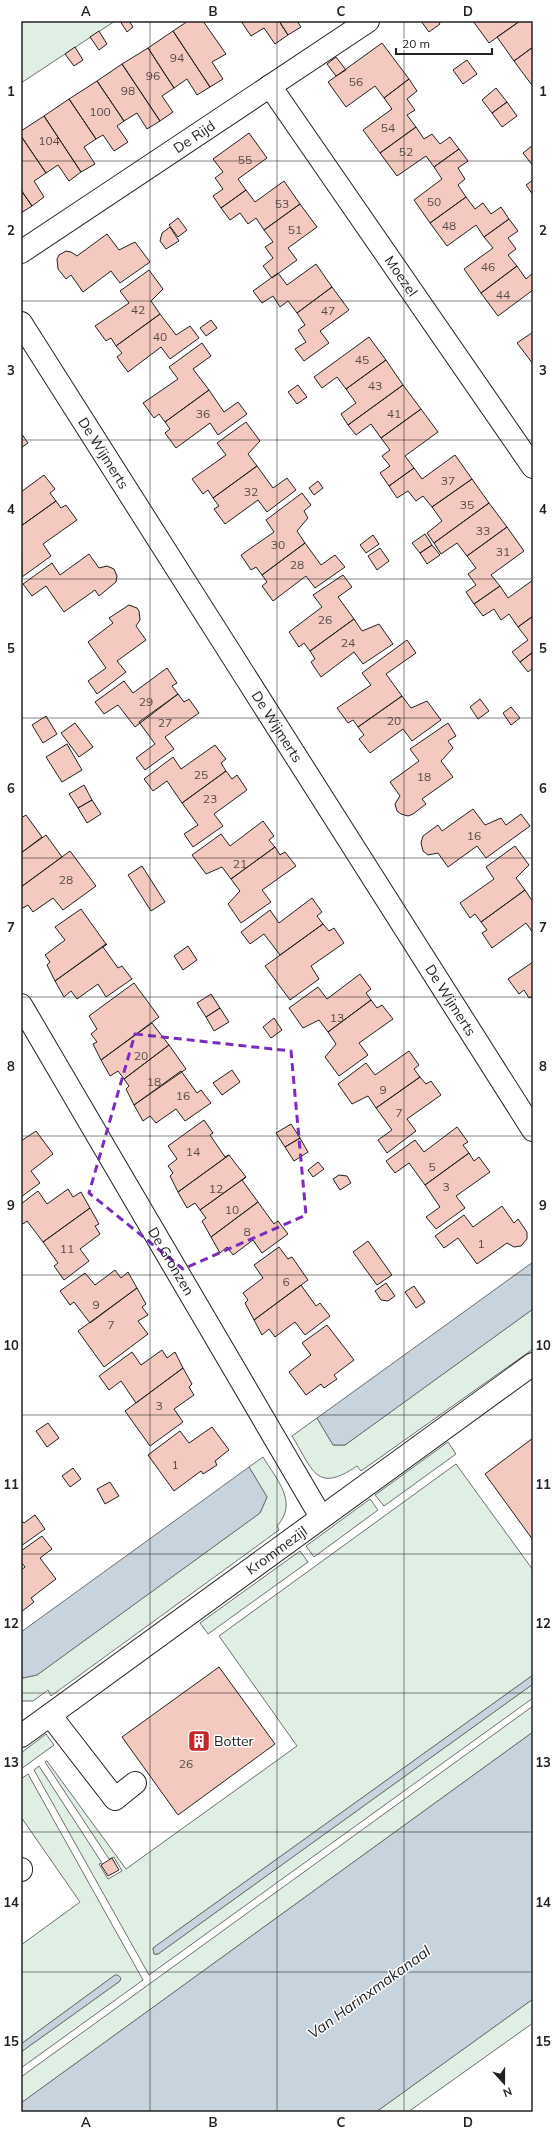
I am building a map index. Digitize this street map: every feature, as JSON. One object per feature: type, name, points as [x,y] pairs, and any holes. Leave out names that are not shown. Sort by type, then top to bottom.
[{"type":"street","name":"De Rijd","points":[[21,252],[368,21]]},
{"type":"street","name":"Moezel","points":[[270,86],[533,466]]},
{"type":"street","name":"De Wijmerts","points":[[21,323],[533,1130]]},
{"type":"street","name":"De Gronzen","points":[[21,1006],[321,1517]]},
{"type":"street","name":"Krommezijl","points":[[21,1736],[533,1364]]},
{"type":"street","points":[[50,1715],[115,1799],[135,1783]]},
{"type":"highlighted area","points":[[135,1034],[291,1051],[306,1215],[183,1269],[89,1193]]},
{"type":"green space","points":[[21,21],[115,21],[21,83]]},
{"type":"green space","points":[[533,1309],[533,1349],[361,1471],[357,1466],[332,1478],[324,1478],[311,1468],[292,1436],[317,1418],[333,1445],[345,1445]]},
{"type":"green space","points":[[448,1442],[456,1454],[384,1506],[375,1495]]},
{"type":"green space","points":[[263,1457],[279,1482],[286,1499],[286,1508],[283,1517],[277,1526],[279,1530],[51,1696],[48,1690],[33,1701],[21,1701],[21,1674],[23,1678],[37,1675],[260,1513],[267,1497],[249,1467]]},
{"type":"green space","points":[[456,1464],[533,1570],[533,1675],[153,1948],[154,1954],[158,1954],[533,1684],[533,1698],[149,1975],[34,1770],[39,1766],[102,1863],[99,1864],[108,1879],[122,1871],[114,1857],[109,1859],[45,1762],[47,1761],[126,1869],[297,1746],[219,1636]]},
{"type":"green space","points":[[370,1499],[378,1510],[314,1557],[306,1546]]},
{"type":"green space","points":[[300,1551],[308,1562],[208,1634],[200,1623]]},
{"type":"green space","points":[[533,1706],[533,1732],[21,2103],[21,2077]]},
{"type":"green space","points":[[46,1734],[54,1745],[21,1769],[21,1753]]},
{"type":"green space","points":[[28,1774],[143,1980],[21,2068],[21,2052],[120,1981],[115,1975],[21,2044],[21,1945],[80,1902],[21,1817],[21,1779]]},
{"type":"green space","points":[[533,1999],[533,2023],[408,2112],[376,2112]]},
{"type":"water","points":[[533,1262],[533,1309],[345,1445],[333,1445],[317,1418]]},
{"type":"water","points":[[249,1467],[267,1497],[260,1513],[37,1675],[23,1678],[21,1674],[21,1632]]},
{"type":"water","points":[[533,1675],[533,1684],[158,1954],[154,1954],[153,1948]]},
{"type":"water","name":"Van Harinxmakanaal","points":[[533,1732],[533,1999],[376,2112],[21,2112],[21,2103]]},
{"type":"water","points":[[115,1975],[118,1975],[121,1978],[120,1981],[21,2052],[21,2044]]},
{"type":"building","points":[[120,21],[129,21],[133,27],[127,32]]},
{"type":"building","points":[[188,21],[203,21],[226,54],[212,62],[223,79],[210,87],[173,31]]},
{"type":"building","points":[[241,21],[279,21],[288,35],[275,44],[264,28],[251,36]]},
{"type":"building","points":[[279,21],[297,21],[301,27],[288,35]]},
{"type":"building","points":[[421,21],[438,21],[440,24],[429,32]]},
{"type":"building","points":[[473,21],[520,21],[489,43]]},
{"type":"building","points":[[520,21],[533,21],[533,47],[514,61],[497,37]]},
{"type":"building","points":[[99,31],[107,44],[99,50],[90,37]]},
{"type":"building","points":[[173,31],[210,87],[197,95],[187,79],[174,88],[148,48]]},
{"type":"building","points":[[382,43],[409,79],[384,98],[375,86],[346,107],[328,82]]},
{"type":"building","points":[[75,47],[83,60],[74,66],[65,54]]},
{"type":"building","points":[[533,47],[533,83],[531,84],[514,61]]},
{"type":"building","points":[[148,48],[174,88],[162,96],[173,112],[160,121],[122,64]]},
{"type":"building","points":[[336,57],[346,70],[336,76],[327,64]]},
{"type":"building","points":[[467,60],[477,74],[463,84],[453,70]]},
{"type":"building","points":[[122,64],[160,121],[147,129],[137,113],[124,121],[97,81]]},
{"type":"building","points":[[409,79],[417,91],[407,99],[415,110],[407,115],[416,127],[380,153],[363,130],[392,109],[384,98]]},
{"type":"building","points":[[97,81],[124,121],[117,126],[128,142],[114,151],[103,135],[96,139],[69,99]]},
{"type":"building","points":[[496,88],[507,102],[492,113],[482,100]]},
{"type":"building","points":[[69,99],[96,139],[84,147],[95,164],[81,172],[44,116]]},
{"type":"building","points":[[507,102],[517,116],[502,127],[492,113]]},
{"type":"building","points":[[44,116],[81,172],[69,181],[58,165],[46,173],[21,136],[21,131]]},
{"type":"building","points":[[416,127],[424,139],[432,134],[440,144],[450,137],[459,149],[434,167],[426,156],[397,176],[380,153]]},
{"type":"building","points":[[249,133],[267,158],[238,179],[246,190],[221,208],[213,196],[223,189],[215,178],[223,172],[213,159]]},
{"type":"building","points":[[21,136],[46,173],[34,181],[44,197],[32,206],[21,190]]},
{"type":"building","points":[[533,145],[533,166],[523,153]]},
{"type":"building","points":[[459,149],[468,161],[458,168],[465,179],[458,185],[466,197],[430,223],[414,200],[442,179],[434,167]]},
{"type":"building","points":[[533,180],[533,195],[526,185]]},
{"type":"building","points":[[284,181],[300,204],[264,230],[256,218],[248,224],[240,213],[230,220],[221,208],[246,190],[255,202]]},
{"type":"building","points":[[21,190],[32,206],[21,213]]},
{"type":"building","points":[[466,197],[475,209],[483,203],[491,214],[501,207],[509,219],[484,237],[476,225],[447,246],[430,223]]},
{"type":"building","points":[[300,204],[317,227],[288,248],[297,260],[272,278],[263,266],[273,258],[265,247],[273,242],[264,230]]},
{"type":"building","points":[[178,218],[187,230],[178,237],[169,225]]},
{"type":"building","points":[[509,219],[518,231],[508,238],[516,249],[508,255],[517,266],[481,293],[464,269],[493,248],[484,237]]},
{"type":"building","points":[[170,227],[179,241],[166,249],[160,241],[162,233]]},
{"type":"building","points":[[107,234],[119,250],[135,242],[150,262],[120,283],[111,271],[83,292],[71,275],[66,279],[58,269],[57,259],[59,255],[66,251],[77,256]]},
{"type":"building","points":[[316,264],[332,287],[297,313],[288,301],[280,307],[273,296],[262,303],[253,291],[278,273],[287,285]]},
{"type":"building","points":[[517,266],[526,279],[533,273],[533,290],[498,316],[481,293]]},
{"type":"building","points":[[149,270],[163,289],[151,301],[160,314],[116,346],[111,338],[106,341],[95,326],[129,303],[120,291]]},
{"type":"building","points":[[332,287],[349,310],[320,331],[329,343],[304,361],[295,349],[306,342],[298,330],[305,325],[297,313]]},
{"type":"building","points":[[160,314],[176,335],[190,326],[199,338],[170,359],[161,347],[128,372],[117,357],[122,353],[116,346]]},
{"type":"building","points":[[211,320],[217,328],[206,336],[200,328]]},
{"type":"building","points":[[533,332],[533,364],[517,343]]},
{"type":"building","points":[[369,337],[386,360],[346,389],[337,377],[322,388],[314,377]]},
{"type":"building","points":[[202,343],[211,356],[193,369],[209,390],[165,422],[159,414],[154,418],[143,403],[178,379],[169,367]]},
{"type":"building","points":[[386,360],[403,385],[348,425],[341,414],[356,403],[346,389]]},
{"type":"building","points":[[298,385],[307,397],[297,404],[288,392]]},
{"type":"building","points":[[403,385],[421,409],[381,438],[371,424],[356,435],[348,425]]},
{"type":"building","points":[[209,390],[224,412],[238,402],[247,414],[218,435],[210,423],[176,448],[165,433],[170,429],[165,422]]},
{"type":"building","points":[[421,409],[438,432],[405,456],[414,468],[389,486],[380,473],[390,466],[382,456],[390,450],[381,438]]},
{"type":"building","points":[[246,422],[260,441],[248,454],[257,466],[213,498],[208,490],[203,494],[192,479],[226,455],[217,443]]},
{"type":"building","points":[[21,433],[28,443],[21,448]]},
{"type":"building","points":[[455,455],[472,479],[432,507],[423,496],[416,501],[408,491],[397,498],[389,486],[414,468],[422,479]]},
{"type":"building","points":[[257,466],[273,488],[287,478],[296,490],[267,512],[258,500],[225,524],[214,509],[219,506],[213,498]]},
{"type":"building","points":[[44,475],[55,489],[50,493],[56,501],[21,526],[21,492]]},
{"type":"building","points":[[472,479],[489,503],[434,543],[427,533],[442,521],[432,507]]},
{"type":"building","points":[[318,481],[323,488],[314,495],[309,488]]},
{"type":"building","points":[[302,493],[311,505],[304,511],[308,518],[297,531],[305,543],[262,575],[256,567],[251,570],[241,555],[274,532],[266,520]]},
{"type":"building","points":[[56,501],[61,508],[66,505],[77,520],[43,544],[51,556],[22,577],[21,526]]},
{"type":"building","points":[[489,503],[507,527],[467,556],[457,543],[441,554],[434,543]]},
{"type":"building","points":[[507,527],[524,551],[491,575],[500,586],[474,604],[466,592],[476,585],[468,574],[476,568],[467,556]]},
{"type":"building","points":[[425,534],[432,545],[420,553],[412,543]]},
{"type":"building","points":[[373,535],[379,544],[366,553],[360,545]]},
{"type":"building","points":[[305,543],[321,565],[335,555],[345,567],[315,588],[306,576],[273,601],[262,586],[267,582],[262,575]]},
{"type":"building","points":[[432,545],[440,555],[427,564],[420,553]]},
{"type":"building","points":[[380,548],[389,561],[377,570],[368,556]]},
{"type":"building","points":[[89,554],[99,568],[107,566],[114,569],[117,576],[116,582],[99,596],[95,590],[64,612],[46,586],[32,596],[23,584],[52,563],[60,575]]},
{"type":"building","points":[[343,575],[352,587],[338,597],[354,619],[310,651],[304,643],[299,647],[289,632],[322,607],[313,595]]},
{"type":"building","points":[[533,580],[533,616],[518,627],[509,614],[501,620],[494,609],[483,616],[474,604],[500,586],[508,598]]},
{"type":"building","points":[[129,605],[137,608],[139,611],[140,620],[136,626],[146,640],[117,661],[126,672],[97,694],[88,681],[106,668],[88,642],[113,623],[109,618]]},
{"type":"building","points":[[533,616],[533,652],[520,662],[512,652],[528,640],[518,627]]},
{"type":"building","points":[[354,619],[362,631],[379,624],[393,644],[363,664],[354,652],[321,677],[311,662],[315,659],[310,651]]},
{"type":"building","points":[[407,640],[416,653],[386,674],[402,696],[358,727],[353,720],[348,723],[337,708],[371,685],[362,673]]},
{"type":"building","points":[[533,652],[533,668],[528,672],[520,662]]},
{"type":"building","points":[[167,668],[177,683],[172,686],[178,694],[135,727],[118,705],[104,714],[95,702],[124,681],[133,693]]},
{"type":"building","points":[[178,694],[184,702],[189,699],[199,713],[165,737],[174,749],[145,770],[136,758],[155,744],[139,722]]},
{"type":"building","points":[[402,696],[411,708],[427,701],[441,720],[412,741],[403,729],[370,753],[359,739],[364,735],[358,727]]},
{"type":"building","points":[[480,699],[489,711],[478,719],[470,707]]},
{"type":"building","points":[[511,707],[520,718],[511,725],[503,713]]},
{"type":"building","points":[[46,716],[57,734],[43,743],[32,725]]},
{"type":"building","points":[[75,723],[93,747],[79,757],[61,733]]},
{"type":"building","points":[[448,723],[456,736],[448,741],[453,748],[441,761],[453,777],[422,799],[426,804],[413,814],[408,816],[401,814],[397,811],[395,804],[400,796],[390,782],[419,761],[410,749]]},
{"type":"building","points":[[67,744],[82,770],[62,782],[46,757]]},
{"type":"building","points":[[215,745],[226,759],[221,763],[226,771],[182,803],[167,781],[153,791],[144,779],[173,757],[181,769]]},
{"type":"building","points":[[226,771],[232,779],[237,775],[247,790],[214,814],[223,826],[193,847],[184,834],[198,825],[182,803]]},
{"type":"building","points":[[84,785],[92,800],[78,808],[69,794]]},
{"type":"building","points":[[92,800],[101,814],[87,823],[78,808]]},
{"type":"building","points":[[473,809],[485,825],[501,818],[506,825],[521,814],[530,826],[486,858],[477,846],[448,867],[438,853],[428,855],[423,851],[421,843],[423,836],[438,825],[442,831]]},
{"type":"building","points":[[26,815],[42,837],[21,853],[21,818]]},
{"type":"building","points":[[263,821],[274,836],[269,840],[275,847],[231,879],[222,867],[206,874],[192,855],[221,834],[230,846]]},
{"type":"building","points":[[46,835],[62,857],[21,887],[21,853]]},
{"type":"building","points":[[515,846],[529,865],[516,878],[525,890],[481,922],[475,914],[470,918],[460,903],[494,879],[486,867]]},
{"type":"building","points":[[275,847],[280,855],[285,852],[296,866],[262,890],[271,902],[241,923],[228,904],[240,891],[231,879]]},
{"type":"building","points":[[70,851],[96,886],[63,910],[53,898],[33,912],[28,905],[21,909],[21,887]]},
{"type":"building","points":[[142,866],[165,902],[151,911],[128,875]]},
{"type":"building","points":[[525,890],[533,902],[533,933],[526,923],[492,948],[482,933],[487,930],[481,922]]},
{"type":"building","points":[[312,898],[322,912],[317,916],[323,924],[280,955],[264,934],[250,944],[241,932],[270,910],[279,923]]},
{"type":"building","points":[[81,909],[106,944],[55,981],[47,965],[50,962],[45,955],[65,940],[55,927]]},
{"type":"building","points":[[323,924],[329,931],[334,928],[344,943],[311,966],[319,979],[290,1000],[265,966]]},
{"type":"building","points":[[107,944],[103,947],[118,968],[122,966],[132,979],[106,997],[98,984],[77,999],[71,991],[64,997],[55,981]]},
{"type":"building","points":[[188,946],[197,960],[183,970],[174,956]]},
{"type":"building","points":[[533,962],[533,996],[529,998],[524,990],[519,994],[508,979]]},
{"type":"building","points":[[360,974],[371,989],[366,993],[371,1000],[328,1032],[319,1020],[303,1028],[289,1008],[318,987],[327,999]]},
{"type":"building","points":[[134,983],[159,1017],[101,1060],[93,1044],[97,1042],[91,1034],[97,1029],[89,1016]]},
{"type":"building","points":[[211,994],[220,1008],[206,1017],[197,1003]]},
{"type":"building","points":[[371,1000],[377,1008],[382,1005],[393,1019],[359,1043],[368,1055],[339,1076],[325,1057],[336,1044],[328,1032]]},
{"type":"building","points":[[220,1008],[229,1022],[214,1031],[206,1017]]},
{"type":"building","points":[[274,1018],[282,1030],[271,1038],[263,1027]]},
{"type":"building","points":[[152,1023],[169,1045],[124,1079],[118,1071],[110,1076],[101,1060]]},
{"type":"building","points":[[169,1045],[186,1069],[134,1105],[126,1089],[129,1086],[124,1079]]},
{"type":"building","points":[[409,1051],[419,1065],[414,1069],[420,1077],[376,1108],[368,1096],[352,1104],[338,1084],[366,1063],[375,1075]]},
{"type":"building","points":[[232,1070],[240,1082],[222,1095],[213,1083]]},
{"type":"building","points":[[181,1071],[197,1093],[201,1090],[211,1103],[185,1121],[176,1109],[156,1123],[150,1116],[143,1121],[134,1105]]},
{"type":"building","points":[[420,1077],[426,1084],[431,1081],[441,1095],[407,1119],[416,1131],[387,1153],[378,1140],[392,1130],[376,1108]]},
{"type":"building","points":[[204,1120],[213,1133],[210,1135],[225,1157],[229,1155],[178,1192],[170,1176],[173,1173],[168,1166],[177,1159],[168,1146]]},
{"type":"building","points":[[291,1124],[300,1138],[285,1147],[276,1133]]},
{"type":"building","points":[[457,1127],[468,1142],[463,1145],[469,1153],[425,1185],[409,1163],[395,1173],[386,1161],[415,1140],[424,1152]]},
{"type":"building","points":[[36,1131],[53,1154],[31,1171],[40,1183],[21,1197],[21,1141]]},
{"type":"building","points":[[300,1138],[308,1152],[294,1161],[285,1147]]},
{"type":"building","points":[[469,1153],[474,1161],[479,1157],[490,1172],[456,1196],[465,1208],[436,1229],[426,1217],[440,1207],[425,1185]]},
{"type":"building","points":[[229,1155],[246,1177],[200,1210],[195,1203],[187,1208],[178,1192]]},
{"type":"building","points":[[318,1162],[324,1169],[313,1177],[308,1170]]},
{"type":"building","points":[[339,1175],[347,1176],[351,1183],[340,1190],[333,1179]]},
{"type":"building","points":[[246,1177],[242,1180],[258,1202],[211,1237],[202,1221],[206,1218],[200,1210]]},
{"type":"building","points":[[68,1189],[73,1197],[81,1192],[90,1208],[43,1242],[27,1221],[23,1224],[21,1221],[21,1204],[38,1191],[47,1204]]},
{"type":"building","points":[[258,1202],[274,1224],[278,1221],[288,1234],[262,1253],[253,1240],[233,1255],[227,1247],[220,1253],[211,1237]]},
{"type":"building","points":[[502,1206],[514,1223],[518,1219],[527,1232],[527,1239],[521,1246],[514,1247],[507,1243],[477,1264],[458,1238],[444,1248],[435,1236],[464,1215],[473,1227]]},
{"type":"building","points":[[90,1208],[99,1224],[95,1226],[100,1234],[80,1249],[89,1261],[64,1280],[54,1266],[58,1263],[43,1242]]},
{"type":"building","points":[[368,1241],[392,1275],[377,1285],[353,1252]]},
{"type":"building","points":[[279,1247],[288,1259],[292,1257],[308,1280],[254,1320],[245,1303],[248,1300],[243,1293],[263,1278],[254,1265]]},
{"type":"building","points":[[115,1270],[121,1278],[128,1272],[137,1288],[90,1323],[74,1302],[70,1305],[60,1291],[85,1273],[95,1285]]},
{"type":"building","points":[[386,1283],[395,1296],[388,1301],[381,1300],[375,1291]]},
{"type":"building","points":[[301,1285],[316,1306],[320,1303],[330,1316],[305,1335],[295,1322],[275,1337],[269,1329],[262,1335],[254,1320]]},
{"type":"building","points":[[414,1286],[425,1302],[416,1308],[405,1292]]},
{"type":"building","points":[[137,1288],[146,1304],[142,1307],[148,1315],[138,1321],[148,1334],[104,1367],[78,1331]]},
{"type":"building","points":[[327,1325],[354,1360],[334,1375],[337,1379],[324,1388],[321,1384],[306,1395],[289,1372],[311,1355],[302,1343]]},
{"type":"building","points":[[162,1350],[167,1358],[175,1352],[183,1368],[136,1403],[121,1381],[109,1390],[99,1376],[132,1352],[141,1365]]},
{"type":"building","points":[[183,1368],[192,1384],[189,1387],[194,1395],[174,1409],[183,1422],[150,1446],[125,1411]]},
{"type":"building","points":[[48,1423],[59,1438],[47,1447],[36,1431]]},
{"type":"building","points":[[212,1427],[229,1450],[215,1461],[217,1465],[203,1474],[201,1471],[174,1491],[148,1455],[180,1431],[189,1443]]},
{"type":"building","points":[[533,1438],[533,1540],[485,1474]]},
{"type":"building","points":[[73,1468],[81,1479],[70,1487],[62,1476]]},
{"type":"building","points":[[110,1482],[119,1496],[105,1504],[97,1489]]},
{"type":"building","points":[[35,1515],[45,1529],[21,1546],[21,1520],[24,1523]]},
{"type":"building","points":[[42,1536],[52,1549],[40,1558],[56,1579],[31,1598],[34,1602],[21,1612],[21,1570],[25,1567],[21,1562],[21,1551]]},
{"type":"building","name":"Botter","points":[[219,1667],[275,1744],[178,1815],[122,1737]]},
{"type":"building","points":[[112,1858],[119,1870],[108,1876],[101,1865]]},
{"type":"place","name":"Botter","points":[[199,1741]]}]
